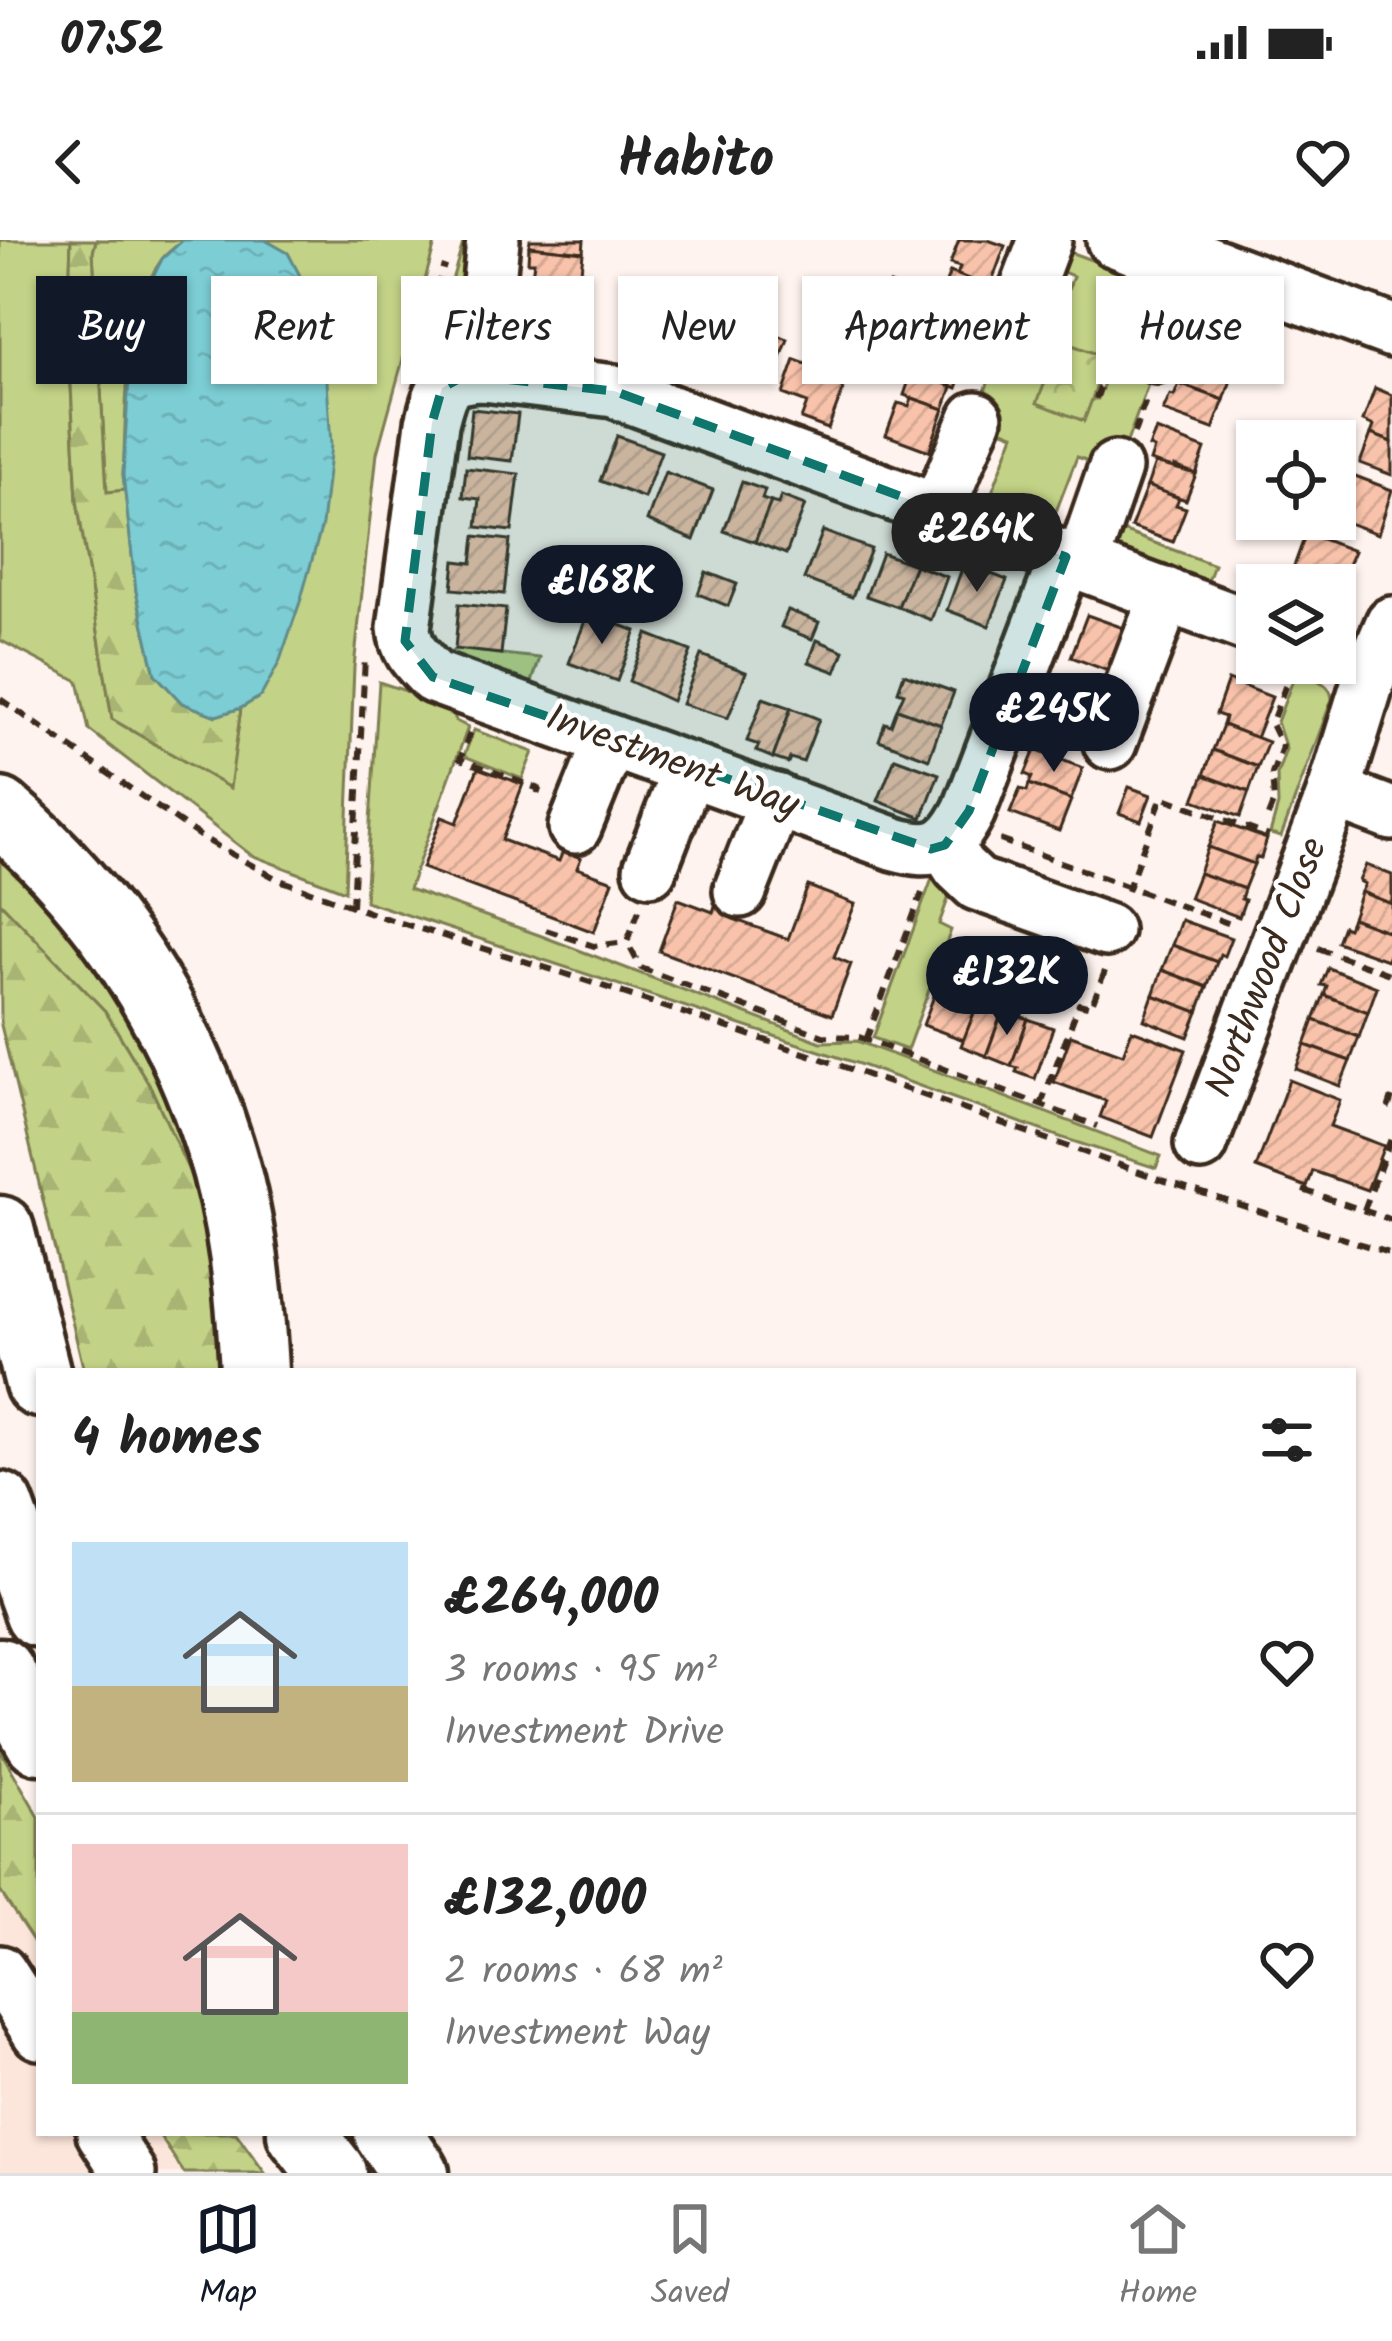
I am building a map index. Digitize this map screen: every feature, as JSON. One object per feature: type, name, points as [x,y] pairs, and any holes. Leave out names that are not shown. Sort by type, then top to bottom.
[{"type":"highway","points":[[0,812],[97,914],[147,983],[174,1032],[220,1146],[230,1185],[245,1270],[254,1368]]},
{"type":"highway","points":[[0,1231],[36,1371]]},
{"type":"highway","points":[[0,1506],[36,1605]]},
{"type":"highway","points":[[0,1672],[36,1735]]},
{"type":"highway","points":[[307,2136],[334,2173]]},
{"type":"street","points":[[490,276],[494,240]]},
{"type":"street","points":[[1031,276],[1045,240]]},
{"type":"street","points":[[1113,240],[1144,252],[1183,251],[1392,331]]},
{"type":"street","name":"Investment Way","points":[[447,384],[439,396],[429,446],[404,628],[411,655],[433,677],[895,844],[946,840]]},
{"type":"street","points":[[557,384],[614,391],[1236,621]]},
{"type":"street","points":[[938,510],[976,418]]},
{"type":"street","points":[[1106,929],[977,884],[959,867],[946,840],[1114,468]]},
{"type":"street","points":[[1110,743],[1166,594]]},
{"type":"street","name":"Northwood Close","points":[[1356,662],[1392,624]]},
{"type":"street","name":"Northwood Close","points":[[1201,1144],[1334,792],[1350,684]]},
{"type":"street","points":[[575,827],[610,741]]},
{"type":"street","points":[[650,869],[689,770]]},
{"type":"street","points":[[1334,792],[1392,814]]},
{"type":"street","points":[[740,891],[776,800]]},
{"type":"street","points":[[0,1972],[24,2029]]},
{"type":"path","points":[[976,418],[984,384]]},
{"type":"path","points":[[1114,468],[1122,464],[1153,384]]},
{"type":"path","points":[[1268,816],[1274,801],[1272,774],[1282,747],[1271,724],[1286,684]]},
{"type":"path","points":[[0,699],[201,837],[277,879],[1392,1254]]},
{"type":"path","points":[[866,1040],[946,840],[1392,975]]},
{"type":"path","points":[[650,869],[650,883],[627,942],[641,968],[823,1036],[866,1040],[1097,1126]]},
{"type":"path","points":[[546,930],[594,946],[627,942]]},
{"type":"path","points":[[1392,1097],[1392,1107]]},
{"type":"path","points":[[1364,1210],[1392,1136]]},
{"type":"path","points":[[1303,1190],[1392,1220]]},
{"type":"highlighted area","points":[[466,375],[614,391],[1066,557],[969,811],[945,845],[931,849],[433,677],[405,641],[432,423],[442,388]]},
{"type":"shaded area","points":[[0,1891],[36,1945],[36,2136],[159,2136],[182,2173],[0,2173]]},
{"type":"green space","points":[[0,240],[71,240],[70,276],[36,276],[36,384],[71,384],[77,500],[112,719],[229,787],[241,708],[261,696],[319,384],[377,384],[377,276],[300,276],[288,253],[265,240],[436,240],[426,276],[401,276],[401,366],[377,453],[354,667],[345,891],[251,855],[89,730],[78,681],[0,640]]},
{"type":"green space","points":[[71,240],[96,240],[94,276],[70,276]]},
{"type":"green space","points":[[96,240],[183,240],[152,276],[94,276]]},
{"type":"green space","points":[[464,240],[481,240],[477,276],[453,276]]},
{"type":"green space","points":[[1056,247],[1132,275],[1096,276],[1096,354],[1072,345],[1073,276],[1048,266]]},
{"type":"green space","points":[[1072,345],[1096,354],[1098,384],[1084,421],[1037,403],[1044,384],[1072,384]]},
{"type":"green space","points":[[1072,379],[1084,420],[1104,384],[1148,384],[1120,461],[1103,466],[1077,457],[1050,527],[988,503],[1014,434],[991,425],[979,408],[988,384],[1072,384]]},
{"type":"green space","points":[[71,384],[101,384],[107,492],[125,490],[136,591],[155,674],[182,703],[216,716],[241,708],[230,788],[112,719],[77,500]]},
{"type":"green space","points":[[101,384],[128,384],[125,490],[107,493]]},
{"type":"green space","points":[[1109,526],[1214,565],[1206,586],[1101,545]]},
{"type":"green space","points":[[455,649],[540,658],[531,685],[449,654]]},
{"type":"green space","points":[[379,682],[451,706],[456,721],[468,727],[409,889],[821,1042],[857,1041],[1161,1156],[1156,1168],[365,901]]},
{"type":"green space","points":[[1291,684],[1323,684],[1331,694],[1281,837],[1270,834],[1278,805],[1277,775],[1286,749],[1277,722]]},
{"type":"green space","points":[[474,730],[533,752],[522,779],[464,756]]},
{"type":"green space","points":[[0,850],[61,905],[163,1053],[198,1191],[151,1088],[105,1011],[0,902]]},
{"type":"green space","points":[[940,875],[951,891],[939,924],[951,930],[907,1050],[873,1038],[933,876]]},
{"type":"green space","points":[[0,902],[105,1011],[151,1088],[198,1191],[220,1281],[228,1368],[83,1368],[1,1025]]},
{"type":"green space","points":[[0,1750],[36,1812],[36,1945],[0,1891]]},
{"type":"green space","points":[[160,2136],[238,2136],[265,2173],[184,2173]]},
{"type":"water","points":[[183,240],[265,240],[288,253],[300,276],[211,276],[211,384],[327,384],[331,445],[322,525],[300,602],[279,663],[261,696],[216,716],[182,703],[155,674],[136,591],[123,475],[129,384],[187,384],[187,276],[154,276],[162,259]]},
{"type":"building","points":[[530,240],[584,240],[583,252],[529,246]]},
{"type":"building","points":[[959,240],[988,240],[1005,246],[994,276],[960,276],[960,267],[950,264]]},
{"type":"building","points":[[529,246],[583,252],[581,276],[532,276],[534,262],[528,262]]},
{"type":"building","points":[[778,335],[788,339],[778,366]]},
{"type":"building","points":[[795,360],[802,363],[802,384],[845,384],[828,429],[801,419],[807,403],[783,394]]},
{"type":"building","points":[[908,384],[952,387],[944,409],[904,395]]},
{"type":"building","points":[[1179,384],[1224,400],[1213,429],[1163,411],[1170,395],[1174,396]]},
{"type":"building","points":[[1182,384],[1230,384],[1224,400]]},
{"type":"building","points":[[1375,388],[1392,395],[1392,442],[1371,434],[1374,426],[1363,421]]},
{"type":"building","points":[[912,398],[944,409],[929,451],[886,435],[898,403],[909,406]]},
{"type":"building","points":[[472,409],[518,414],[512,461],[467,456]]},
{"type":"building","points":[[1156,430],[1205,449],[1196,474],[1150,461],[1154,449],[1149,447]]},
{"type":"building","points":[[1371,434],[1392,442],[1392,475],[1360,463]]},
{"type":"building","points":[[617,436],[661,452],[644,498],[600,481]]},
{"type":"building","points":[[1155,463],[1196,474],[1186,500],[1147,486]]},
{"type":"building","points":[[466,468],[519,474],[512,531],[477,527],[480,499],[463,497]]},
{"type":"building","points":[[665,472],[713,490],[694,540],[647,521]]},
{"type":"building","points":[[1356,476],[1392,490],[1378,534],[1356,526]]},
{"type":"building","points":[[742,482],[765,490],[762,499],[771,502],[755,542],[724,531]]},
{"type":"building","points":[[1147,486],[1179,498],[1176,505],[1186,508],[1173,542],[1131,527]]},
{"type":"building","points":[[781,496],[805,505],[786,554],[755,542],[771,502],[778,504]]},
{"type":"building","points":[[823,531],[871,549],[852,597],[804,579]]},
{"type":"building","points":[[475,536],[510,540],[504,594],[452,589],[455,561],[472,563]]},
{"type":"building","points":[[1303,540],[1325,540],[1354,551],[1348,564],[1295,564]]},
{"type":"building","points":[[882,553],[915,565],[898,607],[866,596]]},
{"type":"building","points":[[964,563],[1007,580],[989,626],[947,610]]},
{"type":"building","points":[[915,565],[947,577],[931,620],[898,607]]},
{"type":"building","points":[[706,572],[737,584],[728,606],[698,594]]},
{"type":"building","points":[[459,604],[506,609],[501,654],[455,649]]},
{"type":"building","points":[[788,610],[819,622],[812,639],[781,627]]},
{"type":"building","points":[[588,613],[636,631],[617,681],[569,663]]},
{"type":"building","points":[[1087,615],[1132,631],[1116,674],[1071,657]]},
{"type":"building","points":[[647,634],[691,651],[672,701],[629,681]]},
{"type":"building","points":[[817,640],[844,651],[836,672],[809,662]]},
{"type":"building","points":[[701,655],[746,672],[728,718],[682,704]]},
{"type":"building","points":[[904,674],[954,692],[941,725],[897,709],[904,693],[898,691]]},
{"type":"building","points":[[1228,680],[1272,697],[1256,738],[1223,725],[1225,717],[1216,714]]},
{"type":"building","points":[[763,698],[791,708],[773,758],[747,741]]},
{"type":"building","points":[[791,708],[819,719],[803,762],[773,758]]},
{"type":"building","points":[[897,709],[941,725],[929,759],[879,740]]},
{"type":"building","points":[[1223,725],[1268,742],[1258,767],[1213,750]]},
{"type":"building","points":[[1035,750],[1083,768],[1071,800],[1029,784],[1032,777],[1025,774]]},
{"type":"building","points":[[1213,750],[1258,767],[1249,792],[1204,775]]},
{"type":"building","points":[[895,758],[939,774],[922,818],[878,801]]},
{"type":"building","points":[[478,768],[523,784],[502,840],[559,861],[563,851],[581,858],[577,868],[613,881],[594,932],[422,868],[442,817],[457,823]]},
{"type":"building","points":[[1204,775],[1249,792],[1240,817],[1194,800]]},
{"type":"building","points":[[1029,784],[1071,800],[1059,831],[1010,813],[1020,789],[1027,791]]},
{"type":"building","points":[[1129,787],[1151,795],[1141,821],[1119,813]]},
{"type":"building","points":[[1218,821],[1267,839],[1261,858],[1256,857],[1254,864],[1208,847]]},
{"type":"building","points":[[1208,847],[1254,864],[1244,889],[1199,873]]},
{"type":"building","points":[[1366,865],[1392,875],[1392,904],[1361,892],[1365,884],[1359,881]]},
{"type":"building","points":[[1199,873],[1244,889],[1239,917],[1189,898]]},
{"type":"building","points":[[808,886],[855,904],[834,957],[851,964],[832,1015],[659,951],[678,899],[713,912],[716,903],[737,910],[733,919],[788,939]]},
{"type":"building","points":[[1361,892],[1392,904],[1392,933],[1352,918]]},
{"type":"building","points":[[1352,918],[1392,933],[1387,960],[1337,942]]},
{"type":"building","points":[[1181,920],[1231,938],[1224,956],[1220,954],[1217,962],[1172,945]]},
{"type":"building","points":[[1172,945],[1217,962],[1207,987],[1162,970]]},
{"type":"building","points":[[1328,968],[1377,987],[1368,1012],[1324,995],[1327,986],[1321,985]]},
{"type":"building","points":[[1162,970],[1207,987],[1198,1012],[1153,995]]},
{"type":"building","points":[[940,980],[973,993],[968,1004],[976,1007],[964,1040],[923,1025]]},
{"type":"building","points":[[1153,995],[1198,1012],[1188,1037],[1144,1020]]},
{"type":"building","points":[[1324,995],[1368,1012],[1359,1037],[1314,1020]]},
{"type":"building","points":[[979,1001],[1003,1010],[986,1056],[961,1046]]},
{"type":"building","points":[[1003,1010],[1028,1019],[1011,1066],[986,1056]]},
{"type":"building","points":[[1028,1019],[1053,1028],[1035,1079],[1011,1066]]},
{"type":"building","points":[[1314,1020],[1359,1037],[1350,1061],[1305,1045]]},
{"type":"building","points":[[1132,1030],[1186,1050],[1153,1137],[1100,1117],[1106,1101],[1054,1082],[1071,1035],[1123,1054]]},
{"type":"building","points":[[1305,1045],[1350,1061],[1340,1086],[1296,1069]]},
{"type":"building","points":[[1289,1080],[1340,1100],[1330,1126],[1384,1146],[1367,1190],[1313,1171],[1307,1187],[1256,1168]]}]
